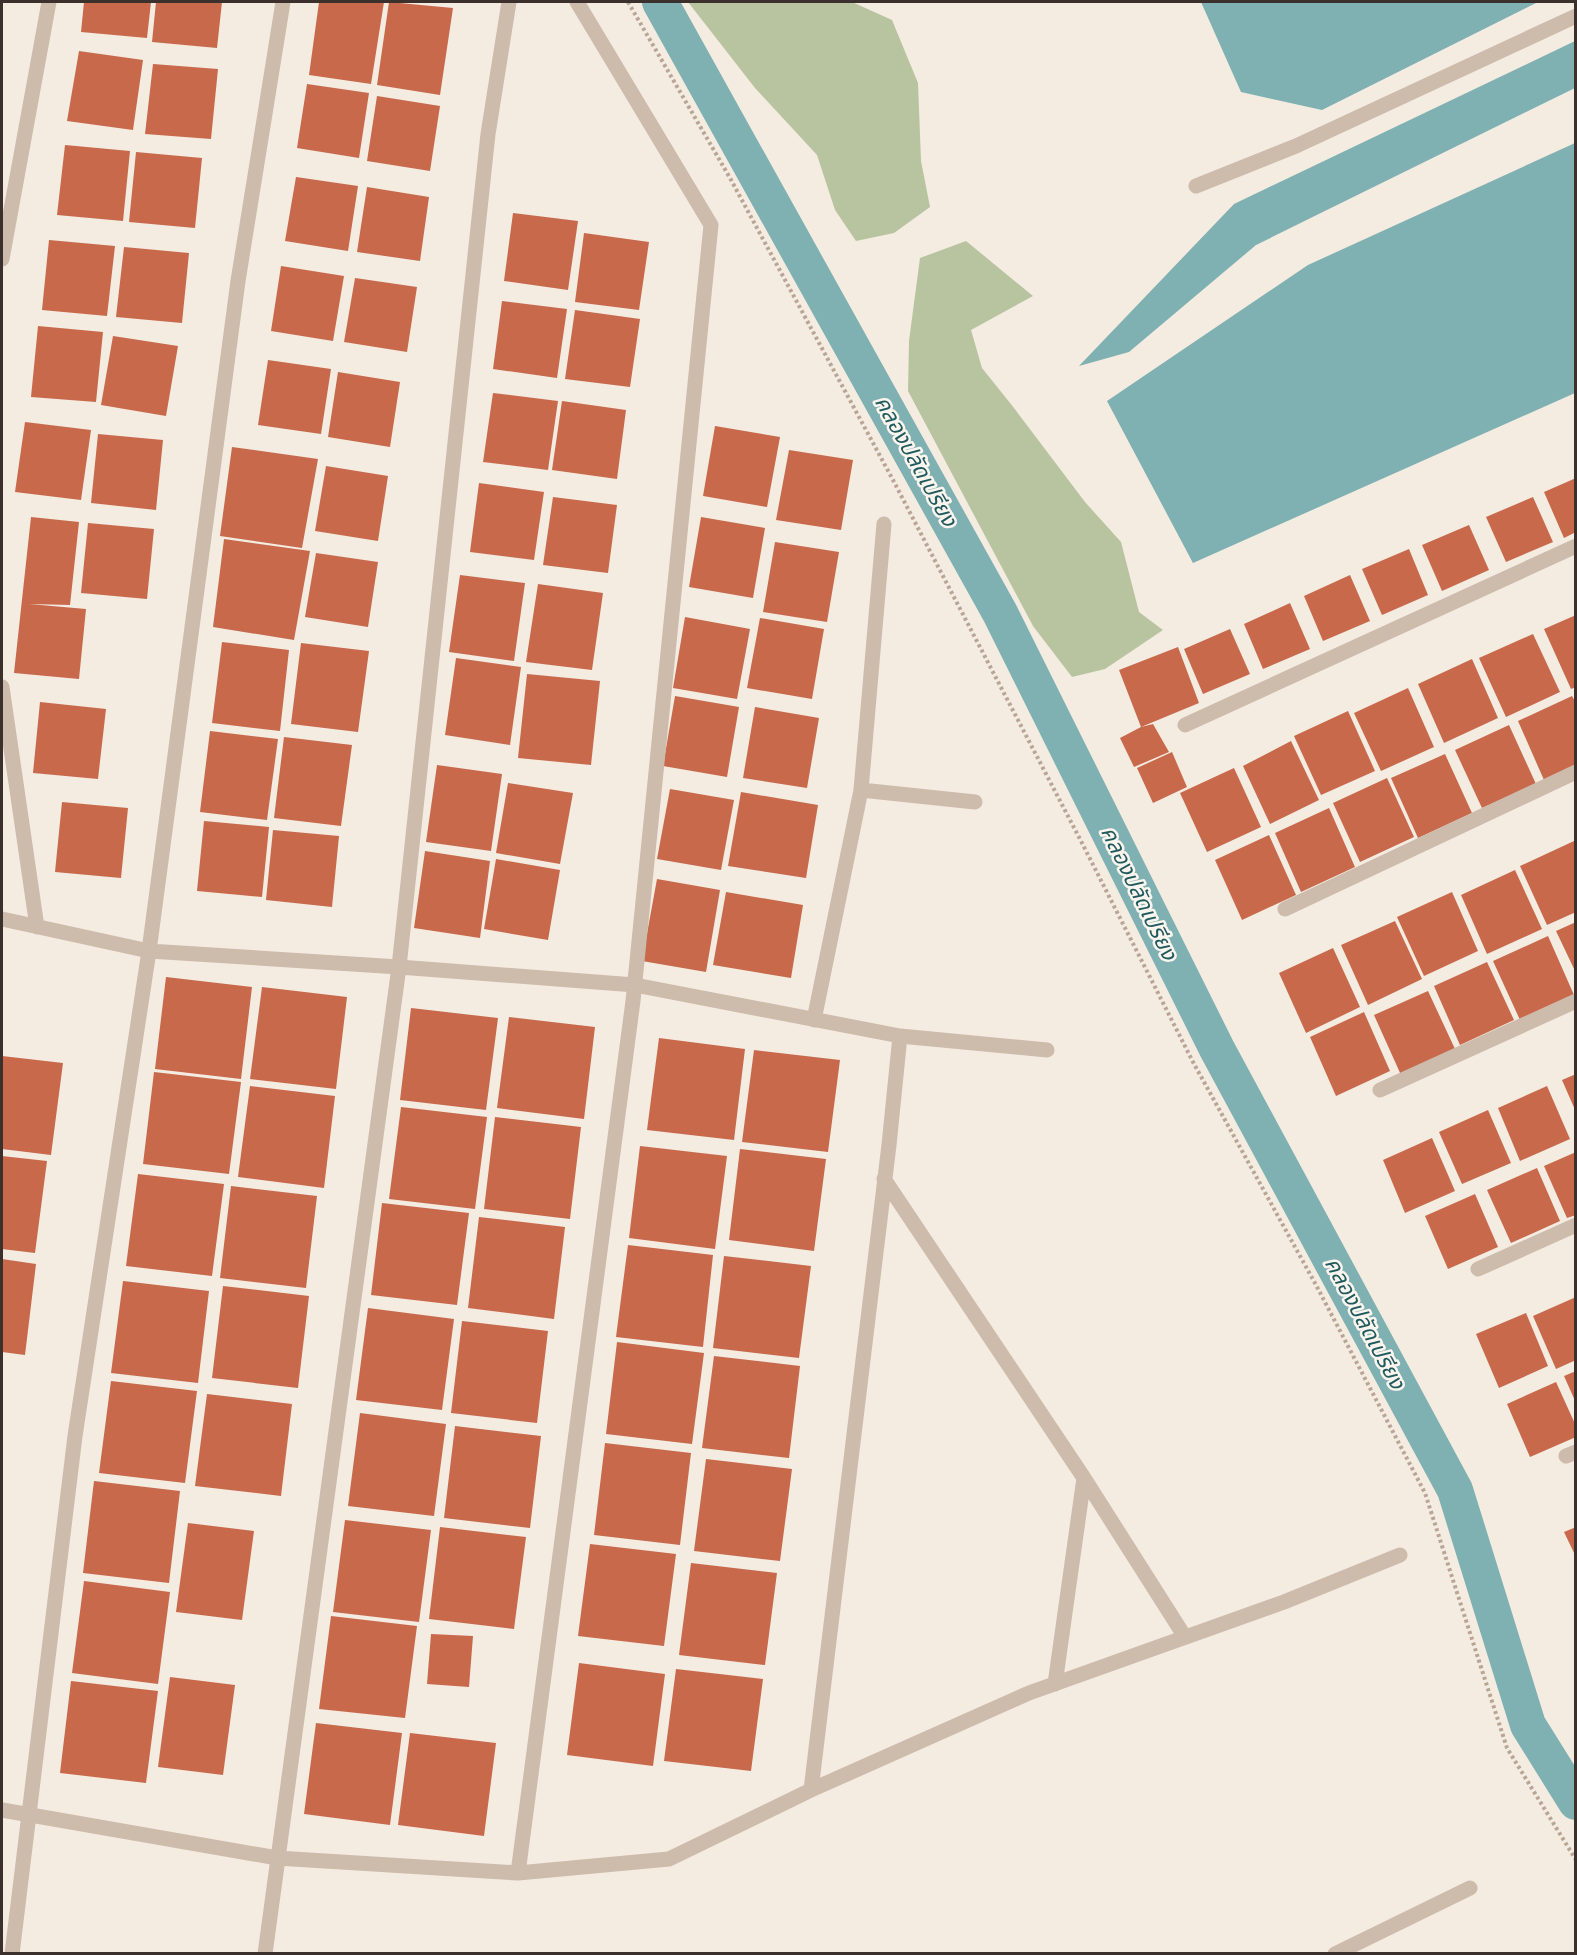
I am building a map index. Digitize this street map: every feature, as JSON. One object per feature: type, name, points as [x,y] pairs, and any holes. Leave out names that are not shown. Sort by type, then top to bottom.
[{"type":"street","points":[[2,259],[49,2]]},
{"type":"street","points":[[12,1953],[75,1436],[149,951],[238,281],[283,2]]},
{"type":"street","points":[[265,1953],[399,967],[488,134],[509,2]]},
{"type":"street","points":[[518,1874],[635,985],[711,225],[577,2]]},
{"type":"street","points":[[1196,186],[1296,146],[1575,16]]},
{"type":"street","points":[[814,1020],[861,790],[884,524]]},
{"type":"street","points":[[1185,724],[1575,546]]},
{"type":"street","points":[[2,687],[37,927]]},
{"type":"street","points":[[1285,909],[1575,772]]},
{"type":"street","points":[[861,790],[975,802]]},
{"type":"street","points":[[2,919],[149,951],[635,985],[900,1036],[1047,1050]]},
{"type":"street","points":[[1380,1090],[1575,1001]]},
{"type":"street","points":[[811,1790],[900,1036]]},
{"type":"street","points":[[884,1179],[1084,1478],[1185,1637]]},
{"type":"street","points":[[1478,1269],[1575,1225]]},
{"type":"street","points":[[1055,1684],[1084,1478]]},
{"type":"street","points":[[2,1810],[277,1858],[518,1874],[669,1859],[811,1790],[1029,1693],[1284,1602],[1400,1555]]},
{"type":"street","points":[[1335,1953],[1470,1888]]},
{"type":"path","points":[[628,2],[735,188],[906,504],[1193,1062],[1316,1285],[1425,1493],[1507,1748],[1575,1860]]},
{"type":"green space","points":[[688,2],[852,2],[892,20],[918,83],[921,161],[930,207],[894,233],[856,241],[835,210],[817,155],[755,88]]},
{"type":"green space","points":[[966,241],[1033,296],[971,330],[982,368],[1085,502],[1121,542],[1139,612],[1163,630],[1105,669],[1072,677],[1033,626],[908,391],[909,341],[920,258]]},
{"type":"water","points":[[1201,2],[1538,2],[1322,110],[1241,92]]},
{"type":"water","points":[[1575,41],[1575,88],[1256,245],[1129,352],[1079,366],[1234,204]]},
{"type":"water","points":[[1575,143],[1575,393],[1193,563],[1107,401],[1308,265]]},
{"type":"building","points":[[84,2],[151,2],[147,38],[81,32]]},
{"type":"building","points":[[156,2],[222,2],[217,48],[152,42]]},
{"type":"building","points":[[319,2],[384,2],[371,84],[309,75]]},
{"type":"building","points":[[389,2],[453,8],[440,95],[377,85]]},
{"type":"building","points":[[79,51],[143,60],[133,130],[67,121]]},
{"type":"building","points":[[153,64],[218,69],[211,139],[145,134]]},
{"type":"building","points":[[307,84],[369,93],[359,158],[297,148]]},
{"type":"building","points":[[377,96],[440,106],[430,171],[367,161]]},
{"type":"building","points":[[65,145],[130,151],[123,221],[57,215]]},
{"type":"building","points":[[136,152],[202,158],[195,228],[129,222]]},
{"type":"building","points":[[296,177],[358,186],[348,251],[285,241]]},
{"type":"building","points":[[367,187],[429,197],[420,261],[357,252]]},
{"type":"building","points":[[513,213],[578,221],[568,290],[504,281]]},
{"type":"building","points":[[584,233],[649,242],[639,310],[575,302]]},
{"type":"building","points":[[49,240],[115,246],[107,316],[42,310]]},
{"type":"building","points":[[124,247],[189,253],[182,323],[116,317]]},
{"type":"building","points":[[281,266],[344,276],[333,341],[271,331]]},
{"type":"building","points":[[355,278],[417,287],[407,352],[344,342]]},
{"type":"building","points":[[502,301],[567,309],[557,378],[493,369]]},
{"type":"building","points":[[575,310],[640,319],[630,387],[565,379]]},
{"type":"building","points":[[38,326],[103,332],[96,402],[31,397]]},
{"type":"building","points":[[113,336],[178,346],[166,416],[101,405]]},
{"type":"building","points":[[268,360],[331,369],[321,434],[258,425]]},
{"type":"building","points":[[338,372],[400,382],[390,447],[328,437]]},
{"type":"building","points":[[493,393],[558,401],[548,470],[483,462]]},
{"type":"building","points":[[562,401],[626,410],[617,479],[552,470]]},
{"type":"building","points":[[25,422],[91,430],[81,500],[15,492]]},
{"type":"building","points":[[715,426],[780,437],[767,507],[703,496]]},
{"type":"building","points":[[98,434],[163,440],[156,510],[91,503]]},
{"type":"building","points":[[232,447],[318,459],[302,548],[220,536]]},
{"type":"building","points":[[789,450],[853,460],[841,530],[776,520]]},
{"type":"building","points":[[326,466],[388,476],[378,541],[315,531]]},
{"type":"building","points":[[1576,478],[1576,532],[1564,538],[1544,492]]},
{"type":"building","points":[[479,483],[544,492],[534,560],[470,552]]},
{"type":"building","points":[[553,497],[617,505],[608,573],[543,565]]},
{"type":"building","points":[[1533,497],[1553,542],[1506,562],[1486,517]]},
{"type":"building","points":[[31,517],[79,522],[70,605],[29,604],[86,609],[79,679],[14,673]]},
{"type":"building","points":[[701,517],[765,528],[753,598],[689,587]]},
{"type":"building","points":[[88,523],[154,529],[147,599],[81,593]]},
{"type":"building","points":[[1469,525],[1489,570],[1442,591],[1422,545]]},
{"type":"building","points":[[224,539],[310,551],[294,640],[213,627]]},
{"type":"building","points":[[775,542],[839,552],[827,622],[763,612]]},
{"type":"building","points":[[1409,549],[1428,595],[1382,615],[1362,569]]},
{"type":"building","points":[[316,553],[378,562],[368,627],[305,617]]},
{"type":"building","points":[[460,575],[525,583],[514,661],[449,652]]},
{"type":"building","points":[[1350,575],[1370,621],[1323,641],[1304,596]]},
{"type":"building","points":[[538,584],[603,593],[592,670],[526,662]]},
{"type":"building","points":[[1290,603],[1310,649],[1263,669],[1244,624]]},
{"type":"building","points":[[1576,615],[1576,687],[1571,689],[1544,629]]},
{"type":"building","points":[[685,617],[750,629],[737,699],[673,688]]},
{"type":"building","points":[[760,618],[824,629],[812,699],[747,688]]},
{"type":"building","points":[[1230,629],[1250,674],[1203,694],[1184,649]]},
{"type":"building","points":[[1533,634],[1560,692],[1506,717],[1479,658]]},
{"type":"building","points":[[222,642],[289,650],[280,731],[212,723]]},
{"type":"building","points":[[301,643],[369,651],[358,732],[291,724]]},
{"type":"building","points":[[1178,647],[1199,703],[1141,727],[1119,670]]},
{"type":"building","points":[[456,658],[521,667],[510,745],[445,735]]},
{"type":"building","points":[[1472,659],[1498,718],[1444,743],[1418,684]]},
{"type":"building","points":[[527,674],[600,681],[591,765],[518,758]]},
{"type":"building","points":[[1408,688],[1434,747],[1381,771],[1354,713]]},
{"type":"building","points":[[675,696],[739,707],[727,777],[663,766]]},
{"type":"building","points":[[1572,696],[1576,703],[1576,766],[1544,780],[1518,721]]},
{"type":"building","points":[[40,702],[106,709],[98,779],[33,773]]},
{"type":"building","points":[[755,707],[819,718],[807,788],[743,778]]},
{"type":"building","points":[[1348,711],[1375,771],[1321,795],[1294,736]]},
{"type":"building","points":[[1153,724],[1169,752],[1134,767],[1120,738],[1141,727]]},
{"type":"building","points":[[1509,725],[1536,784],[1482,808],[1455,750]]},
{"type":"building","points":[[210,731],[278,739],[267,820],[200,812]]},
{"type":"building","points":[[284,737],[352,745],[341,826],[274,818]]},
{"type":"building","points":[[1291,741],[1319,800],[1270,824],[1243,766]]},
{"type":"building","points":[[1172,752],[1187,787],[1153,803],[1137,768]]},
{"type":"building","points":[[1445,754],[1472,813],[1418,838],[1391,778]]},
{"type":"building","points":[[437,765],[502,774],[491,851],[426,842]]},
{"type":"building","points":[[1234,768],[1261,827],[1207,852],[1180,793]]},
{"type":"building","points":[[1387,778],[1414,837],[1360,862],[1333,803]]},
{"type":"building","points":[[508,783],[573,793],[560,864],[496,853]]},
{"type":"building","points":[[670,789],[734,800],[721,870],[657,859]]},
{"type":"building","points":[[741,792],[818,805],[806,878],[728,866]]},
{"type":"building","points":[[62,802],[128,808],[121,878],[55,872]]},
{"type":"building","points":[[1329,808],[1355,867],[1301,892],[1275,833]]},
{"type":"building","points":[[204,821],[269,827],[262,897],[197,891]]},
{"type":"building","points":[[273,830],[339,836],[332,907],[266,900]]},
{"type":"building","points":[[1269,835],[1296,895],[1242,920],[1215,860]]},
{"type":"building","points":[[1574,841],[1576,912],[1547,925],[1520,866]]},
{"type":"building","points":[[425,851],[490,861],[480,938],[414,928]]},
{"type":"building","points":[[496,859],[560,870],[548,940],[484,929]]},
{"type":"building","points":[[1515,870],[1542,929],[1487,954],[1461,895]]},
{"type":"building","points":[[657,879],[720,890],[706,972],[642,961]]},
{"type":"building","points":[[726,892],[803,905],[791,978],[713,965]]},
{"type":"building","points":[[1452,892],[1478,951],[1424,976],[1397,917]]},
{"type":"building","points":[[1395,921],[1422,979],[1368,1005],[1341,945]]},
{"type":"building","points":[[1576,922],[1576,973],[1556,931]]},
{"type":"building","points":[[1548,936],[1574,995],[1520,1020],[1493,961]]},
{"type":"building","points":[[1333,948],[1360,1007],[1306,1033],[1279,973]]},
{"type":"building","points":[[1487,962],[1514,1020],[1460,1045],[1434,986]]},
{"type":"building","points":[[166,977],[252,987],[241,1079],[155,1069]]},
{"type":"building","points":[[262,987],[347,997],[336,1089],[250,1079]]},
{"type":"building","points":[[1428,991],[1455,1049],[1401,1075],[1374,1015]]},
{"type":"building","points":[[411,1008],[498,1018],[486,1110],[400,1100]]},
{"type":"building","points":[[1364,1012],[1390,1071],[1336,1096],[1310,1037]]},
{"type":"building","points":[[509,1017],[595,1027],[584,1119],[497,1108]]},
{"type":"building","points":[[659,1038],[745,1049],[734,1140],[647,1130]]},
{"type":"building","points":[[754,1050],[840,1060],[828,1152],[742,1142]]},
{"type":"building","points":[[2,1056],[63,1063],[51,1155],[2,1149]]},
{"type":"building","points":[[154,1072],[241,1082],[229,1174],[143,1164]]},
{"type":"building","points":[[1576,1074],[1576,1112],[1562,1080]]},
{"type":"building","points":[[250,1086],[335,1096],[324,1188],[238,1177]]},
{"type":"building","points":[[1547,1086],[1570,1139],[1520,1161],[1498,1108]]},
{"type":"building","points":[[401,1107],[487,1117],[475,1209],[389,1199]]},
{"type":"building","points":[[1488,1110],[1511,1163],[1462,1184],[1439,1132]]},
{"type":"building","points":[[495,1117],[581,1127],[570,1219],[484,1209]]},
{"type":"building","points":[[1432,1138],[1455,1191],[1405,1213],[1383,1160]]},
{"type":"building","points":[[640,1146],[727,1156],[715,1249],[629,1238]]},
{"type":"building","points":[[740,1149],[826,1159],[814,1251],[729,1240]]},
{"type":"building","points":[[1576,1152],[1576,1215],[1567,1218],[1544,1166]]},
{"type":"building","points":[[2,1156],[47,1161],[35,1253],[2,1249]]},
{"type":"building","points":[[1537,1168],[1560,1221],[1511,1243],[1487,1190]]},
{"type":"building","points":[[138,1174],[224,1184],[212,1276],[126,1266]]},
{"type":"building","points":[[231,1186],[317,1196],[306,1288],[220,1278]]},
{"type":"building","points":[[1475,1194],[1498,1247],[1448,1269],[1425,1216]]},
{"type":"building","points":[[382,1203],[469,1213],[457,1305],[371,1295]]},
{"type":"building","points":[[479,1217],[565,1227],[554,1319],[468,1308]]},
{"type":"building","points":[[628,1245],[713,1255],[703,1347],[616,1337]]},
{"type":"building","points":[[724,1256],[811,1266],[799,1358],[713,1348]]},
{"type":"building","points":[[2,1259],[36,1264],[25,1355],[2,1352]]},
{"type":"building","points":[[123,1281],[209,1291],[198,1383],[111,1373]]},
{"type":"building","points":[[223,1286],[309,1296],[298,1388],[212,1378]]},
{"type":"building","points":[[1576,1297],[1576,1360],[1556,1369],[1533,1316]]},
{"type":"building","points":[[368,1308],[454,1319],[442,1410],[356,1400]]},
{"type":"building","points":[[1526,1313],[1548,1366],[1499,1388],[1476,1334]]},
{"type":"building","points":[[462,1321],[548,1331],[537,1423],[451,1413]]},
{"type":"building","points":[[617,1342],[704,1353],[692,1444],[606,1434]]},
{"type":"building","points":[[714,1356],[800,1366],[789,1458],[702,1448]]},
{"type":"building","points":[[1576,1371],[1576,1403],[1564,1376]]},
{"type":"building","points":[[111,1381],[197,1391],[185,1483],[99,1473]]},
{"type":"building","points":[[1556,1382],[1576,1426],[1576,1437],[1530,1457],[1507,1404]]},
{"type":"building","points":[[207,1394],[292,1404],[281,1496],[195,1486]]},
{"type":"building","points":[[360,1413],[446,1424],[434,1516],[348,1506]]},
{"type":"building","points":[[455,1426],[541,1436],[530,1528],[444,1518]]},
{"type":"building","points":[[605,1443],[691,1453],[680,1545],[594,1535]]},
{"type":"building","points":[[706,1459],[792,1469],[780,1561],[694,1551]]},
{"type":"building","points":[[94,1481],[180,1491],[169,1583],[83,1573]]},
{"type":"building","points":[[345,1520],[431,1530],[419,1622],[333,1612]]},
{"type":"building","points":[[188,1523],[254,1531],[242,1620],[176,1612]]},
{"type":"building","points":[[440,1527],[526,1537],[514,1629],[429,1619]]},
{"type":"building","points":[[1576,1527],[1576,1557],[1564,1532]]},
{"type":"building","points":[[590,1544],[676,1554],[664,1646],[578,1636]]},
{"type":"building","points":[[691,1563],[777,1573],[765,1665],[679,1655]]},
{"type":"building","points":[[84,1581],[170,1592],[158,1684],[72,1673]]},
{"type":"building","points":[[331,1616],[417,1626],[405,1718],[319,1709]]},
{"type":"building","points":[[431,1634],[473,1636],[469,1687],[427,1684]]},
{"type":"building","points":[[579,1663],[665,1674],[653,1766],[567,1755]]},
{"type":"building","points":[[676,1669],[763,1679],[751,1771],[664,1761]]},
{"type":"building","points":[[170,1677],[235,1685],[223,1775],[158,1767]]},
{"type":"building","points":[[71,1681],[158,1691],[146,1783],[60,1773]]},
{"type":"building","points":[[316,1723],[402,1733],[390,1825],[304,1814]]},
{"type":"building","points":[[410,1733],[496,1743],[484,1836],[398,1825]]},
{"type":"waterway","name":"คลองปลัดเปรียง","points":[[660,2],[1000,613],[1217,1049],[1455,1490],[1528,1725],[1576,1802]]}]
